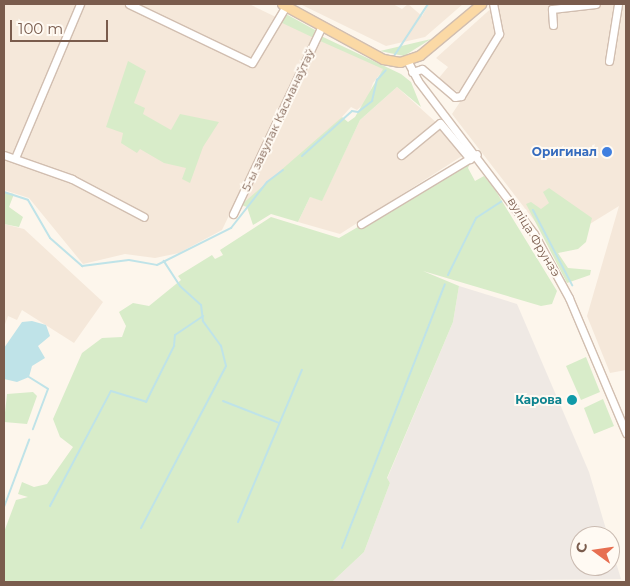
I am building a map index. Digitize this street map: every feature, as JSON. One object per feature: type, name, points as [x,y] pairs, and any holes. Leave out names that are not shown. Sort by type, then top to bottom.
[{"type":"main road","points":[[284,5],[383,58],[408,62],[481,4]]},
{"type":"street","points":[[15,158],[80,4]]},
{"type":"street","points":[[129,4],[252,63],[284,5]]},
{"type":"street","points":[[412,72],[422,69],[455,97],[461,96],[499,34],[494,4]]},
{"type":"street","points":[[553,25],[552,9],[596,4]]},
{"type":"street","points":[[609,61],[618,4]]},
{"type":"street","name":"5-ы завулак Касманаўтаў","points":[[233,214],[322,26]]},
{"type":"street","name":"вуліца Фрунзэ","points":[[408,62],[412,72],[516,205],[566,293],[626,433]]},
{"type":"street","points":[[401,155],[440,122],[470,159]]},
{"type":"street","points":[[361,224],[477,154]]},
{"type":"street","points":[[4,155],[72,179],[144,217]]},
{"type":"shaded area","points":[[4,4],[249,4],[384,69],[373,83],[367,101],[357,110],[351,107],[320,141],[241,205],[235,203],[222,230],[179,253],[155,258],[125,254],[83,264],[29,198],[4,190]]},
{"type":"shaded area","points":[[300,4],[393,4],[402,9],[408,4],[422,16],[429,4],[463,4],[425,37],[386,46]]},
{"type":"shaded area","points":[[496,4],[626,4],[626,370],[610,373],[587,316],[619,206],[554,246],[452,114],[464,96],[438,79],[448,67],[436,58]]},
{"type":"shaded area","points":[[397,87],[439,125],[462,156],[340,234],[298,222],[310,197],[322,200],[360,120]]},
{"type":"shaded area","points":[[4,224],[24,229],[103,302],[74,343],[22,310],[17,320],[8,316],[4,327]]},
{"type":"shaded area","points":[[459,286],[517,304],[589,472],[605,526],[570,526],[570,576],[620,576],[621,579],[332,582],[364,552],[390,483],[387,479],[453,322]]},
{"type":"green space","points":[[286,14],[315,30],[314,38],[280,22]]},
{"type":"green space","points":[[321,36],[401,74],[411,82],[421,107],[397,87],[360,120],[322,201],[310,197],[298,222],[271,214],[253,225],[247,207],[241,205],[342,117],[348,122],[355,117],[383,69],[318,40]]},
{"type":"green space","points":[[431,39],[404,56],[380,51]]},
{"type":"green space","points":[[128,61],[146,71],[134,103],[145,108],[143,114],[171,130],[180,114],[219,122],[203,147],[190,183],[182,179],[186,168],[164,163],[140,149],[137,153],[121,143],[123,133],[106,127]]},
{"type":"green space","points":[[471,161],[468,168],[475,181],[484,176],[494,188],[557,291],[552,304],[541,306],[423,271],[459,286],[453,322],[387,478],[390,483],[364,552],[332,582],[4,582],[4,532],[16,500],[28,497],[18,494],[22,482],[34,487],[47,484],[73,447],[60,437],[53,419],[82,353],[102,338],[122,337],[126,326],[119,312],[133,303],[149,306],[181,280],[178,276],[212,255],[215,259],[223,255],[220,250],[271,217],[339,238]]},
{"type":"green space","points":[[549,188],[592,218],[586,242],[578,249],[558,253],[568,268],[591,270],[590,275],[567,283],[526,204],[531,202],[541,209],[549,203],[543,192]]},
{"type":"green space","points":[[4,192],[14,194],[9,207],[23,217],[19,227],[4,224]]},
{"type":"green space","points":[[586,357],[600,392],[581,400],[566,366]]},
{"type":"green space","points":[[33,392],[37,396],[27,424],[4,422],[7,394]]},
{"type":"green space","points":[[603,399],[614,426],[594,434],[584,408]]},
{"type":"water","points":[[32,321],[46,325],[50,336],[38,346],[45,358],[32,366],[29,377],[17,382],[4,379],[4,348],[22,322]]},
{"type":"waterway","points":[[394,56],[428,4]]},
{"type":"waterway","points":[[302,156],[352,111],[358,112],[372,101],[377,80],[386,70]]},
{"type":"waterway","points":[[4,192],[28,200],[50,238],[82,266],[129,260],[157,265],[231,228],[267,182],[283,170]]},
{"type":"waterway","points":[[448,275],[476,218],[501,202]]},
{"type":"waterway","points":[[533,210],[572,285]]},
{"type":"waterway","points":[[141,528],[226,366],[221,346],[203,321],[201,305],[180,286],[164,261]]},
{"type":"waterway","points":[[342,548],[445,284]]},
{"type":"waterway","points":[[50,506],[111,391],[146,402],[174,346],[175,335],[203,316]]},
{"type":"waterway","points":[[238,522],[302,370]]},
{"type":"waterway","points":[[29,377],[48,389],[33,429]]},
{"type":"waterway","points":[[223,401],[279,423]]},
{"type":"waterway","points":[[4,507],[29,440]]},
{"type":"place","name":"Оригинал","points":[[607,152]]},
{"type":"place","name":"Карова","points":[[572,400]]}]
